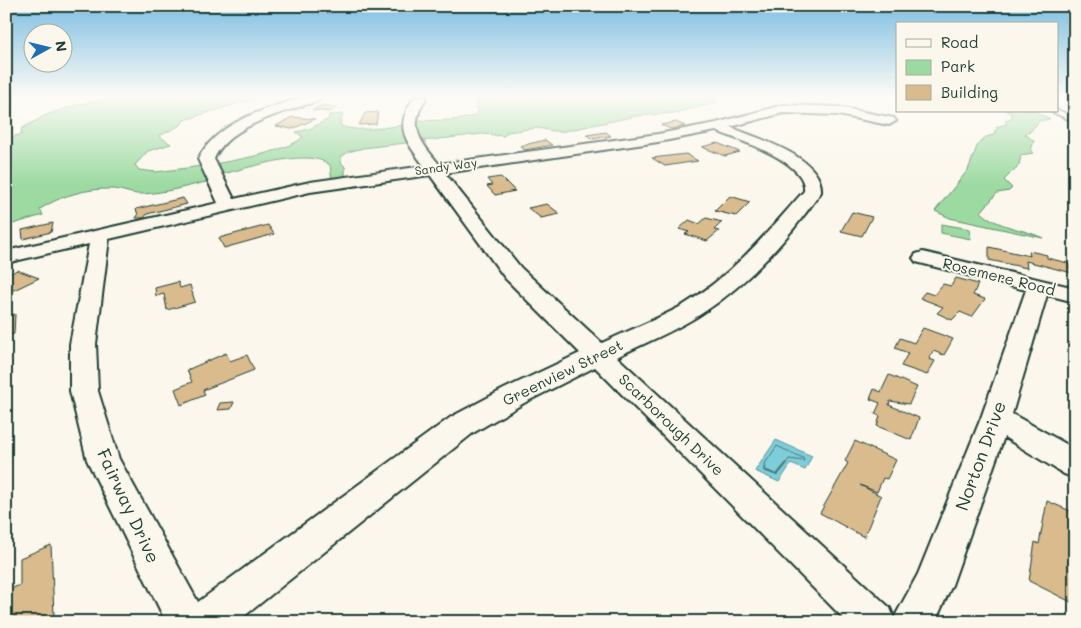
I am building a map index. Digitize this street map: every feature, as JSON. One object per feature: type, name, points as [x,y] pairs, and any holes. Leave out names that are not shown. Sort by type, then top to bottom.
[{"type":"street","points":[[228,205],[206,159],[211,146],[243,126]]},
{"type":"street","name":"Scarborough Drive","points":[[409,126],[416,146],[513,273],[876,622]]},
{"type":"street","name":"Sandy Way","points":[[6,257],[310,187],[627,143],[717,127]]},
{"type":"street","name":"Greenview Street","points":[[205,622],[462,425],[514,396],[690,310],[712,296],[756,260],[812,192],[813,184],[802,166],[776,152],[717,127]]},
{"type":"street","name":"Fairway Drive","points":[[100,236],[84,344],[84,391],[102,460],[187,622]]},
{"type":"street","name":"Rosemere Road","points":[[923,258],[1075,295]]},
{"type":"street","name":"Norton Drive","points":[[913,622],[933,585],[996,418],[1038,287]]},
{"type":"street","points":[[996,418],[1075,465]]},
{"type":"green space","points":[[26,126],[178,126],[159,136],[171,144],[148,151],[135,165],[139,170],[156,172],[256,156],[292,144],[303,137],[296,132],[314,126],[372,129],[396,126],[587,126],[560,132],[537,128],[507,132],[504,136],[482,134],[363,148],[348,152],[341,157],[341,162],[345,167],[345,180],[332,182],[330,165],[320,160],[306,158],[256,165],[213,176],[210,181],[159,192],[138,194],[112,189],[84,191],[48,204],[40,209],[43,215],[6,226],[6,139],[22,134],[21,129]]},
{"type":"green space","points":[[1035,126],[1030,132],[1025,134],[1034,141],[1031,150],[1033,153],[1021,155],[1019,165],[1004,180],[1012,188],[1009,191],[997,193],[981,212],[1003,225],[1043,238],[950,218],[935,211],[968,170],[978,144],[986,137],[996,134],[994,131],[998,129],[996,127]]},
{"type":"green space","points":[[941,224],[970,229],[971,239],[941,233]]},
{"type":"water","points":[[776,440],[812,456],[805,470],[791,464],[779,482],[755,471]]},
{"type":"building","points":[[278,126],[298,126],[292,129]]},
{"type":"building","points":[[664,126],[684,126],[671,129]]},
{"type":"building","points":[[606,132],[611,136],[592,139],[587,135]]},
{"type":"building","points":[[545,140],[552,145],[525,150],[520,146]]},
{"type":"building","points":[[717,143],[740,152],[725,156],[702,147]]},
{"type":"building","points":[[686,154],[698,161],[665,166],[652,158]]},
{"type":"building","points":[[501,177],[515,191],[495,195],[487,186],[492,185],[487,179]]},
{"type":"building","points":[[730,196],[750,202],[736,216],[715,211]]},
{"type":"building","points":[[183,198],[187,204],[147,214],[144,218],[136,218],[138,215],[136,209]]},
{"type":"building","points":[[547,204],[560,214],[541,218],[528,208]]},
{"type":"building","points":[[852,212],[872,217],[862,236],[841,231]]},
{"type":"building","points":[[706,218],[722,222],[714,230],[719,231],[707,241],[685,234],[689,232],[679,229],[689,220],[699,224]]},
{"type":"building","points":[[53,223],[51,232],[23,239],[22,230]]},
{"type":"building","points":[[268,225],[274,234],[224,248],[219,238]]},
{"type":"building","points":[[989,247],[1030,256],[1029,251],[1047,255],[1047,258],[1068,263],[1072,273],[1026,261],[1027,268],[989,260]]},
{"type":"building","points":[[17,270],[39,278],[14,290],[6,288],[6,276]]},
{"type":"building","points":[[956,278],[978,284],[973,295],[985,299],[972,317],[960,312],[952,320],[937,313],[943,307],[920,298],[925,292],[934,295],[943,284],[951,286]]},
{"type":"building","points":[[178,282],[180,288],[190,285],[195,302],[167,310],[164,294],[156,296],[155,288]]},
{"type":"building","points":[[15,314],[14,334],[9,335],[6,350],[6,317]]},
{"type":"building","points":[[923,328],[953,339],[944,355],[933,351],[929,359],[935,361],[927,375],[901,366],[908,353],[895,348],[900,338],[914,343]]},
{"type":"building","points":[[226,353],[230,361],[247,355],[254,370],[203,390],[205,395],[181,405],[175,389],[192,382],[187,370]]},
{"type":"building","points":[[889,375],[917,387],[909,404],[890,401],[889,405],[919,418],[911,440],[877,426],[880,416],[875,414],[880,403],[870,399],[874,389],[881,392]]},
{"type":"building","points":[[234,402],[231,409],[217,410],[220,403]]},
{"type":"building","points":[[855,441],[896,460],[887,479],[883,478],[877,492],[860,485],[881,496],[864,537],[820,513],[848,463],[845,461]]},
{"type":"building","points":[[1047,501],[1075,513],[1075,604],[1029,581],[1035,542],[1039,544]]},
{"type":"building","points":[[51,545],[54,615],[39,622],[6,622],[6,591],[20,585],[20,558]]}]
